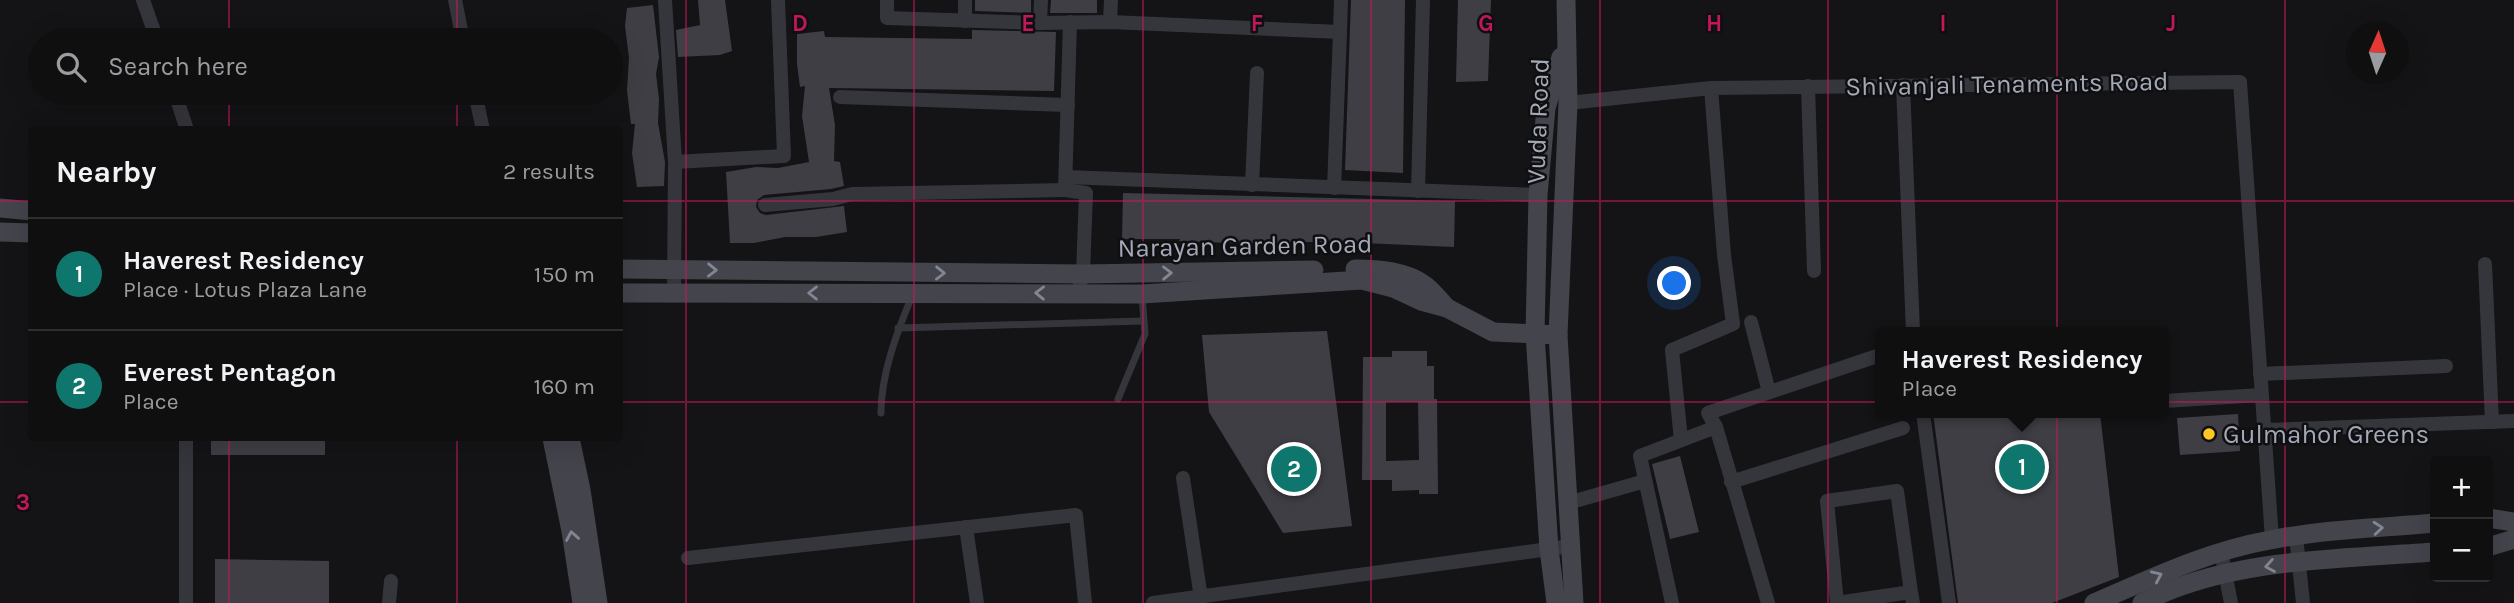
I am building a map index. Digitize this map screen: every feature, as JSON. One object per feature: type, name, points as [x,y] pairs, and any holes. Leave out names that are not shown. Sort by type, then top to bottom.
[{"type":"street","points":[[143,0],[153,28]]},
{"type":"street","points":[[455,0],[461,28]]},
{"type":"street","points":[[665,0],[675,162],[674,293]]},
{"type":"street","points":[[675,162],[784,156],[778,0]]},
{"type":"street","points":[[887,0],[887,18],[1040,23],[1110,22],[1340,32]]},
{"type":"street","points":[[965,0],[965,21]]},
{"type":"street","points":[[1040,23],[1041,0]]},
{"type":"street","points":[[1110,22],[1111,0]]},
{"type":"street","points":[[1334,188],[1341,0]]},
{"type":"street","points":[[1418,191],[1423,0]]},
{"type":"street","points":[[1566,0],[1566,39]]},
{"type":"street","points":[[1066,184],[1070,22]]},
{"type":"street","name":"Vuda Road","points":[[1566,39],[1568,103],[1558,335],[1574,603]]},
{"type":"street","name":"Vuda Road","points":[[1556,603],[1549,549],[1535,334],[1538,195],[1546,108],[1566,39]]},
{"type":"street","points":[[1252,185],[1257,73]]},
{"type":"street","name":"Shivanjali Tenaments Road","points":[[1568,103],[1711,88],[2240,82],[2272,539]]},
{"type":"street","points":[[1903,85],[1913,327]]},
{"type":"street","points":[[1808,86],[1814,271]]},
{"type":"street","points":[[1681,440],[1672,350],[1733,324],[1724,255],[1711,88]]},
{"type":"street","points":[[839,97],[1068,105]]},
{"type":"street","points":[[179,105],[186,126]]},
{"type":"street","points":[[478,105],[482,126]]},
{"type":"street","points":[[765,205],[833,199],[852,194],[1066,184],[1252,185],[1538,195]]},
{"type":"street","points":[[1066,184],[1086,193],[1083,274],[1078,294]]},
{"type":"street","points":[[0,208],[28,211]]},
{"type":"street","points":[[0,232],[28,233]]},
{"type":"street","points":[[2486,264],[2492,422]]},
{"type":"street","name":"Narayan Garden Road","points":[[623,270],[1083,274],[1372,269],[1411,278],[1426,286],[1447,308]]},
{"type":"street","name":"Narayan Garden Road","points":[[623,293],[1142,294],[1345,280],[1393,288],[1447,308]]},
{"type":"street","points":[[1447,308],[1500,332],[1558,335]]},
{"type":"street","points":[[1751,322],[1769,392]]},
{"type":"street","points":[[1768,603],[1716,427],[1708,413],[1875,357]]},
{"type":"street","points":[[2260,374],[2446,366]]},
{"type":"street","points":[[2169,401],[2261,395]]},
{"type":"street","points":[[1924,418],[1949,603]]},
{"type":"street","points":[[2264,430],[2514,421]]},
{"type":"street","points":[[1672,603],[1640,456],[1716,427]]},
{"type":"street","points":[[1731,482],[1903,428]]},
{"type":"street","points":[[186,441],[186,603]]},
{"type":"street","points":[[553,441],[582,603]]},
{"type":"street","points":[[570,441],[581,490],[598,603]]},
{"type":"street","points":[[1183,478],[1200,598]]},
{"type":"street","points":[[1568,503],[1645,481]]},
{"type":"street","points":[[1897,491],[1912,598],[1837,603],[1827,501],[1897,491]]},
{"type":"street","points":[[688,558],[1076,515],[1084,603]]},
{"type":"street","points":[[2493,519],[2514,522]]},
{"type":"street","points":[[2094,603],[2175,568],[2221,552],[2272,539],[2430,523]]},
{"type":"street","points":[[966,527],[977,603]]},
{"type":"street","points":[[2296,536],[2303,603]]},
{"type":"street","points":[[2493,545],[2514,539]]},
{"type":"street","points":[[1153,603],[1571,546]]},
{"type":"street","points":[[2221,552],[2231,603]]},
{"type":"street","points":[[2142,603],[2181,587],[2226,574],[2298,561],[2430,552]]},
{"type":"street","points":[[389,603],[391,581]]},
{"type":"lane","points":[[881,413],[884,387],[898,328],[913,292]]},
{"type":"lane","points":[[1118,399],[1145,334],[1142,294]]},
{"type":"lane","points":[[898,328],[1143,321]]},
{"type":"building","points":[[698,0],[725,0],[732,51],[720,55],[678,57],[676,30],[700,25]]},
{"type":"building","points":[[975,0],[1031,0],[1031,13],[975,11]]},
{"type":"building","points":[[1051,0],[1097,0],[1097,13],[1050,13]]},
{"type":"building","points":[[1351,0],[1405,0],[1403,173],[1345,170]]},
{"type":"building","points":[[1458,0],[1491,0],[1488,81],[1456,82]]},
{"type":"building","points":[[653,5],[659,57],[656,74],[658,123],[665,162],[664,186],[637,187],[632,153],[635,124],[631,124],[627,90],[629,58],[625,26],[627,8]]},
{"type":"building","points":[[972,30],[1056,32],[1054,91],[829,88],[835,125],[834,161],[840,162],[844,186],[764,195],[757,200],[756,207],[760,213],[766,215],[844,206],[847,232],[816,237],[785,237],[754,243],[730,243],[726,172],[756,167],[778,168],[809,162],[802,116],[805,86],[800,87],[797,34],[824,31],[825,37],[972,39]]},
{"type":"building","points":[[1123,193],[1455,201],[1454,247],[1340,242],[1286,242],[1286,245],[1179,241],[1180,239],[1122,239]]},
{"type":"building","points":[[1327,331],[1352,526],[1283,533],[1209,412],[1202,335]]},
{"type":"building","points":[[1392,351],[1427,351],[1427,366],[1434,366],[1438,494],[1419,494],[1419,490],[1392,491],[1392,480],[1362,480],[1363,357],[1392,357]],"holes":[[[1386,402],[1418,402],[1419,460],[1386,461]]]},
{"type":"building","name":"Gulmahor Greens","points":[[2238,414],[2240,451],[2180,455],[2177,418]]},
{"type":"building","points":[[1934,418],[2101,418],[2119,577],[2052,603],[1958,603]]},
{"type":"building","points":[[211,441],[325,441],[325,455],[211,455]]},
{"type":"building","points":[[1680,456],[1699,532],[1670,539],[1652,464]]},
{"type":"building","points":[[215,559],[329,561],[329,603],[215,603]]},
{"type":"place","name":"Gulmahor Greens","points":[[2209,434]]},
{"type":"place","name":"Haverest Residency","points":[[2022,467]]},
{"type":"place","name":"Everest Pentagon","points":[[1294,469]]}]
